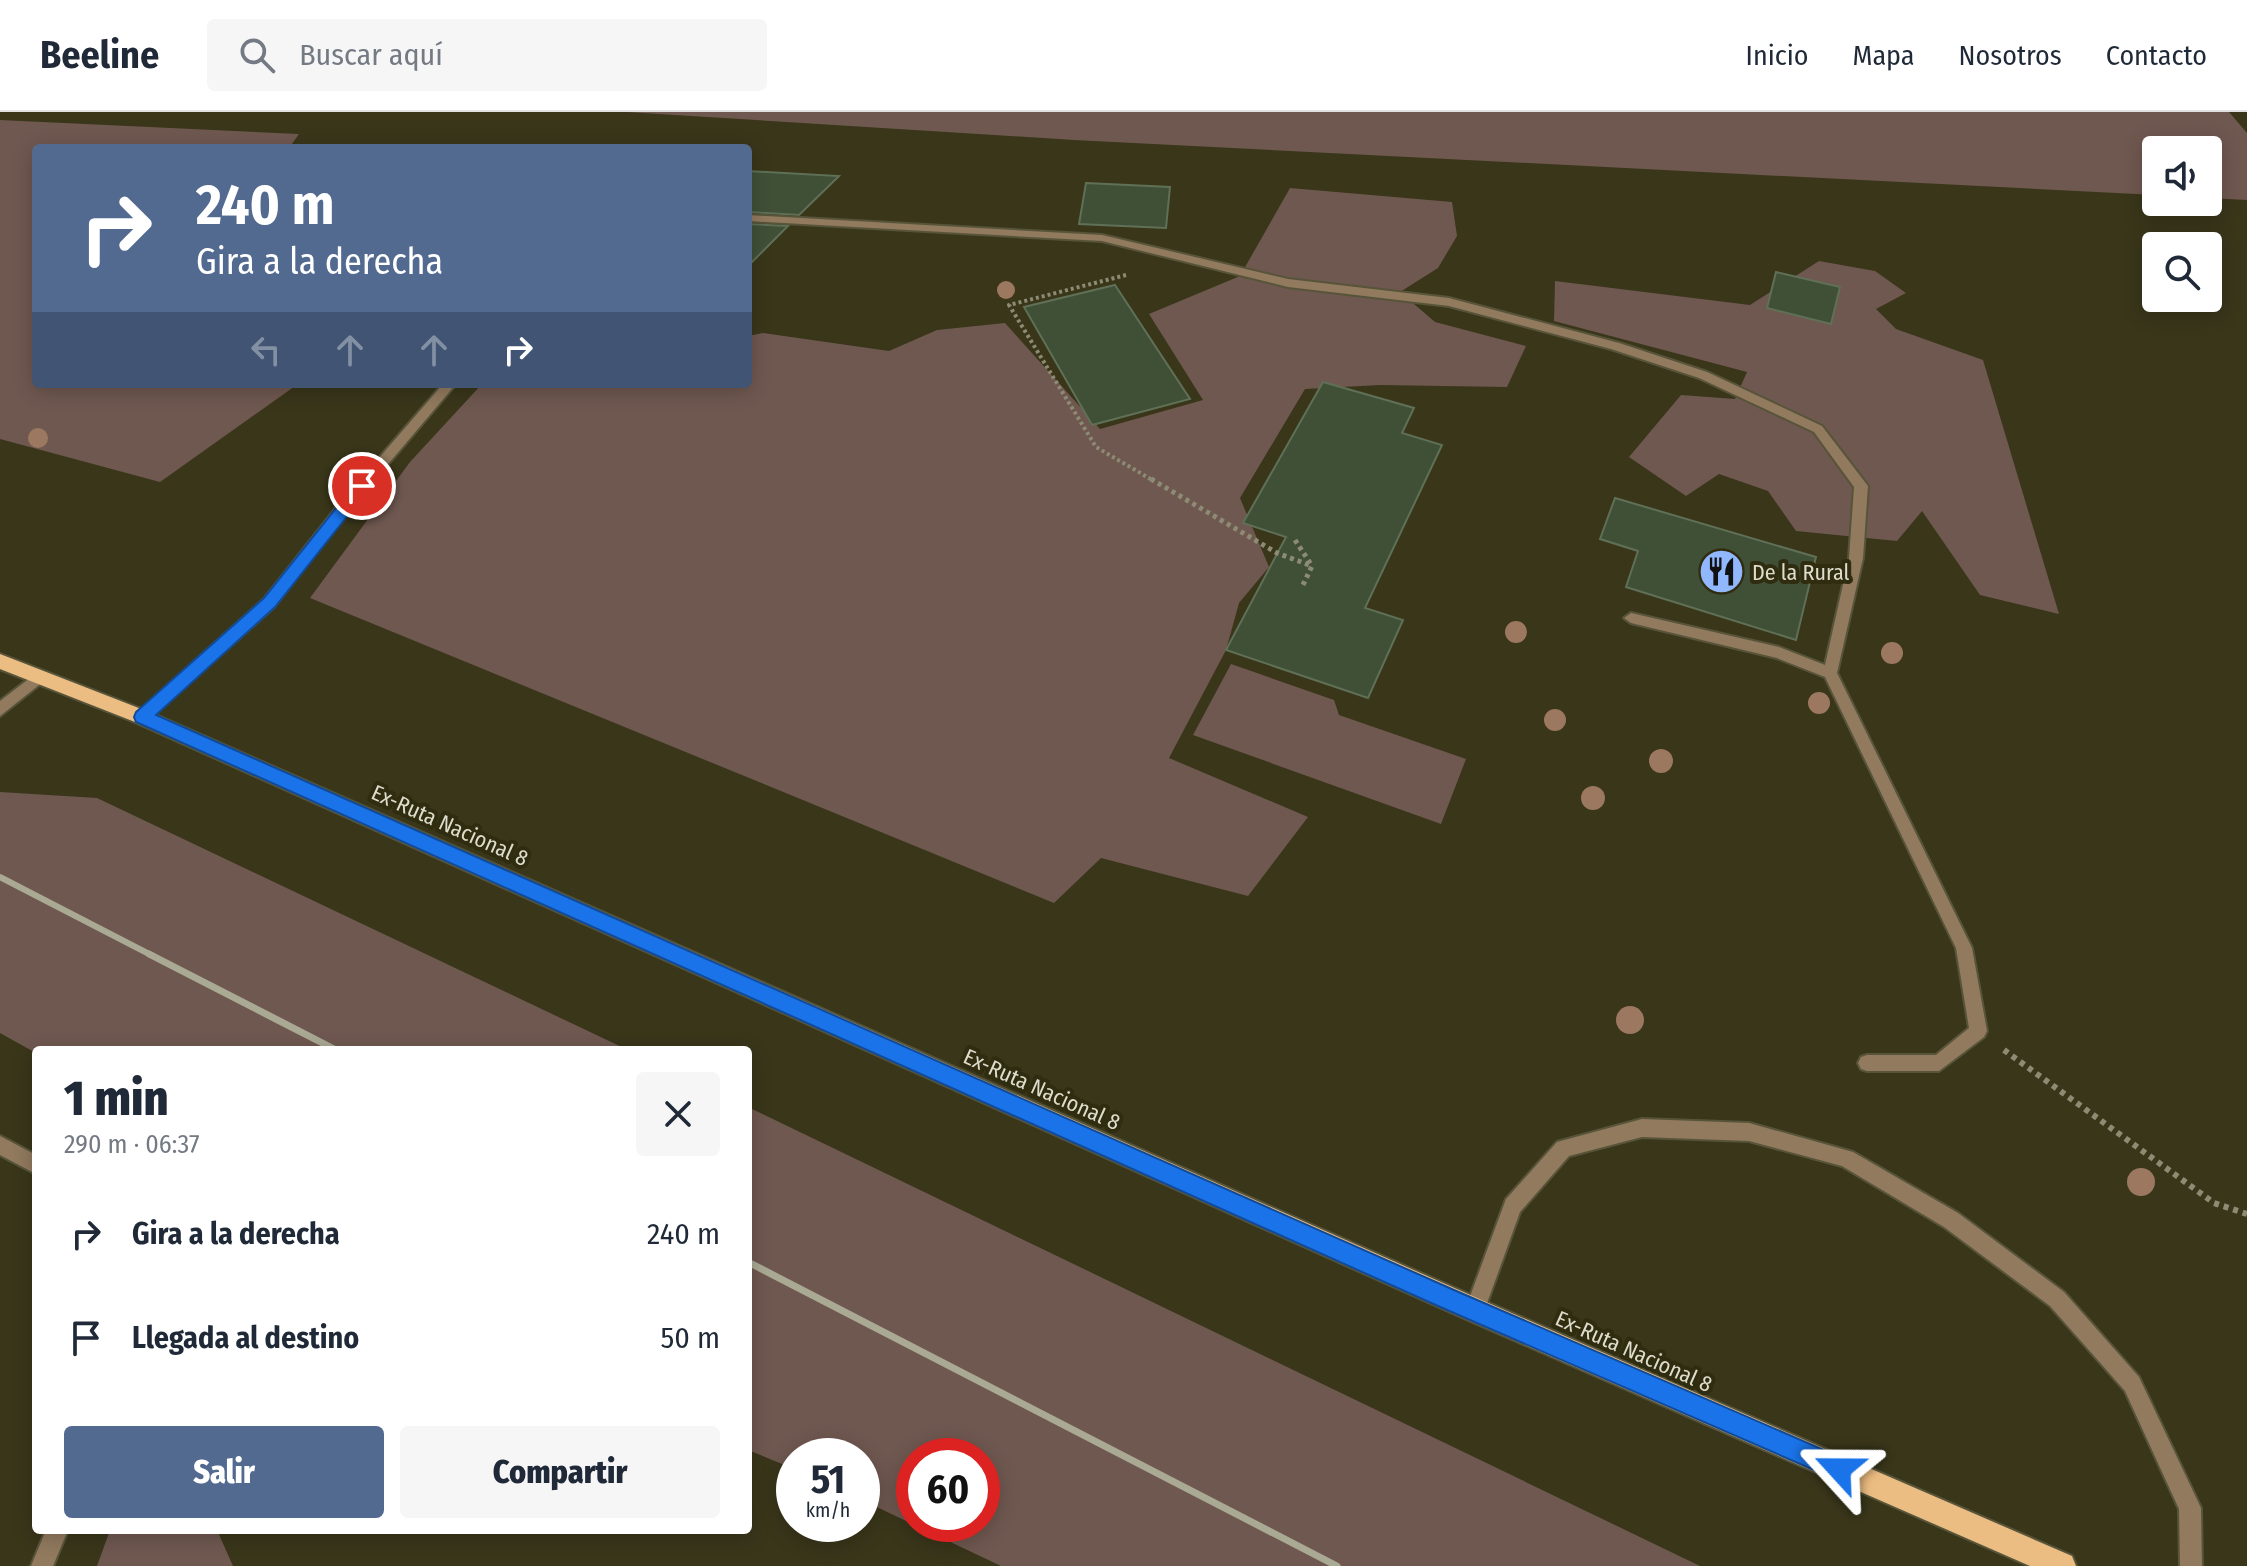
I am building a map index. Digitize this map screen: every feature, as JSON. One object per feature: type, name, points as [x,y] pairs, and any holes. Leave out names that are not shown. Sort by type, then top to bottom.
[{"type":"main road","name":"Ex-Ruta Nacional 8","points":[[0,661],[142,717],[1475,1310],[2062,1566]]},
{"type":"street","points":[[752,218],[1102,238],[1288,283],[1449,302],[1615,346],[1703,375],[1818,429],[1861,486],[1856,558],[1830,673],[1964,948],[1978,1031],[1939,1063],[1867,1063]]},
{"type":"street","points":[[142,717],[269,603],[345,506],[447,388]]},
{"type":"street","points":[[1631,618],[1779,653],[1830,673]]},
{"type":"street","points":[[0,710],[39,677]]},
{"type":"street","points":[[1475,1310],[1513,1206],[1564,1148],[1642,1128],[1749,1132],[1846,1158],[1951,1220],[2057,1299],[2132,1384],[2190,1508],[2191,1566]]},
{"type":"street","points":[[0,1145],[32,1163]]},
{"type":"street","points":[[42,1566],[55,1534]]},
{"type":"path","points":[[1126,275],[1009,305],[1096,447],[1277,553],[1312,566]]},
{"type":"path","points":[[1295,540],[1312,566]]},
{"type":"path","points":[[1302,587],[1312,566]]},
{"type":"path","points":[[1978,1031],[2214,1203],[2247,1214]]},
{"type":"shaded area","points":[[627,112],[2229,112],[2247,133],[2247,200],[2222,199],[2222,136],[2142,136],[2142,194],[1074,140]]},
{"type":"shaded area","points":[[0,120],[299,134],[292,144],[32,144],[32,388],[292,388],[160,482],[0,439]]},
{"type":"shaded area","points":[[1290,188],[1452,202],[1457,236],[1438,268],[1400,292],[1435,322],[1526,346],[1507,387],[1380,385],[1305,389],[1240,498],[1269,567],[1239,603],[1226,650],[1169,758],[1308,817],[1248,896],[1101,858],[1054,903],[310,598],[410,462],[478,388],[752,388],[752,335],[763,333],[889,351],[937,330],[1005,323],[1100,429],[1203,400],[1149,314],[1240,276]]},
{"type":"shaded area","points":[[1819,261],[1875,271],[1906,293],[1876,309],[1896,329],[1983,360],[2059,614],[1980,595],[1922,511],[1897,541],[1796,531],[1768,491],[1719,474],[1686,496],[1629,457],[1681,395],[1735,399],[1747,372],[1554,321],[1555,281],[1750,305]]},
{"type":"shaded area","points":[[1231,664],[1334,700],[1339,715],[1466,759],[1441,824],[1193,735]]},
{"type":"shaded area","points":[[0,792],[97,798],[620,1046],[32,1046],[32,1051],[0,1033]]},
{"type":"shaded area","points":[[752,1109],[1700,1566],[1001,1566],[950,1542],[1000,1542],[1000,1438],[896,1438],[896,1516],[880,1509],[880,1438],[776,1438],[776,1462],[752,1452]]},
{"type":"shaded area","points":[[109,1534],[219,1534],[233,1566],[97,1566]]},
{"type":"building","points":[[752,171],[839,176],[799,215],[752,212]]},
{"type":"building","points":[[1086,183],[1170,187],[1166,228],[1079,224]]},
{"type":"building","points":[[752,224],[788,226],[752,262]]},
{"type":"building","points":[[1776,272],[1840,287],[1831,324],[1767,308]]},
{"type":"building","points":[[1115,285],[1190,399],[1092,425],[1024,307]]},
{"type":"building","points":[[1323,382],[1414,408],[1402,433],[1442,445],[1365,608],[1403,620],[1368,698],[1226,650],[1286,537],[1243,523]]},
{"type":"building","name":"De la Rural","points":[[1615,498],[1816,557],[1796,640],[1626,587],[1638,551],[1600,539]]},
{"type":"railway","points":[[0,877],[153,956]]},
{"type":"railway","points":[[149,954],[328,1046]]},
{"type":"railway","points":[[752,1264],[1337,1566]]},
{"type":"place","name":"De la Rural","points":[[1721,572]]},
{"type":"route","points":[[362,486],[269,603],[142,717],[1446,1298],[1839,1469]]}]
